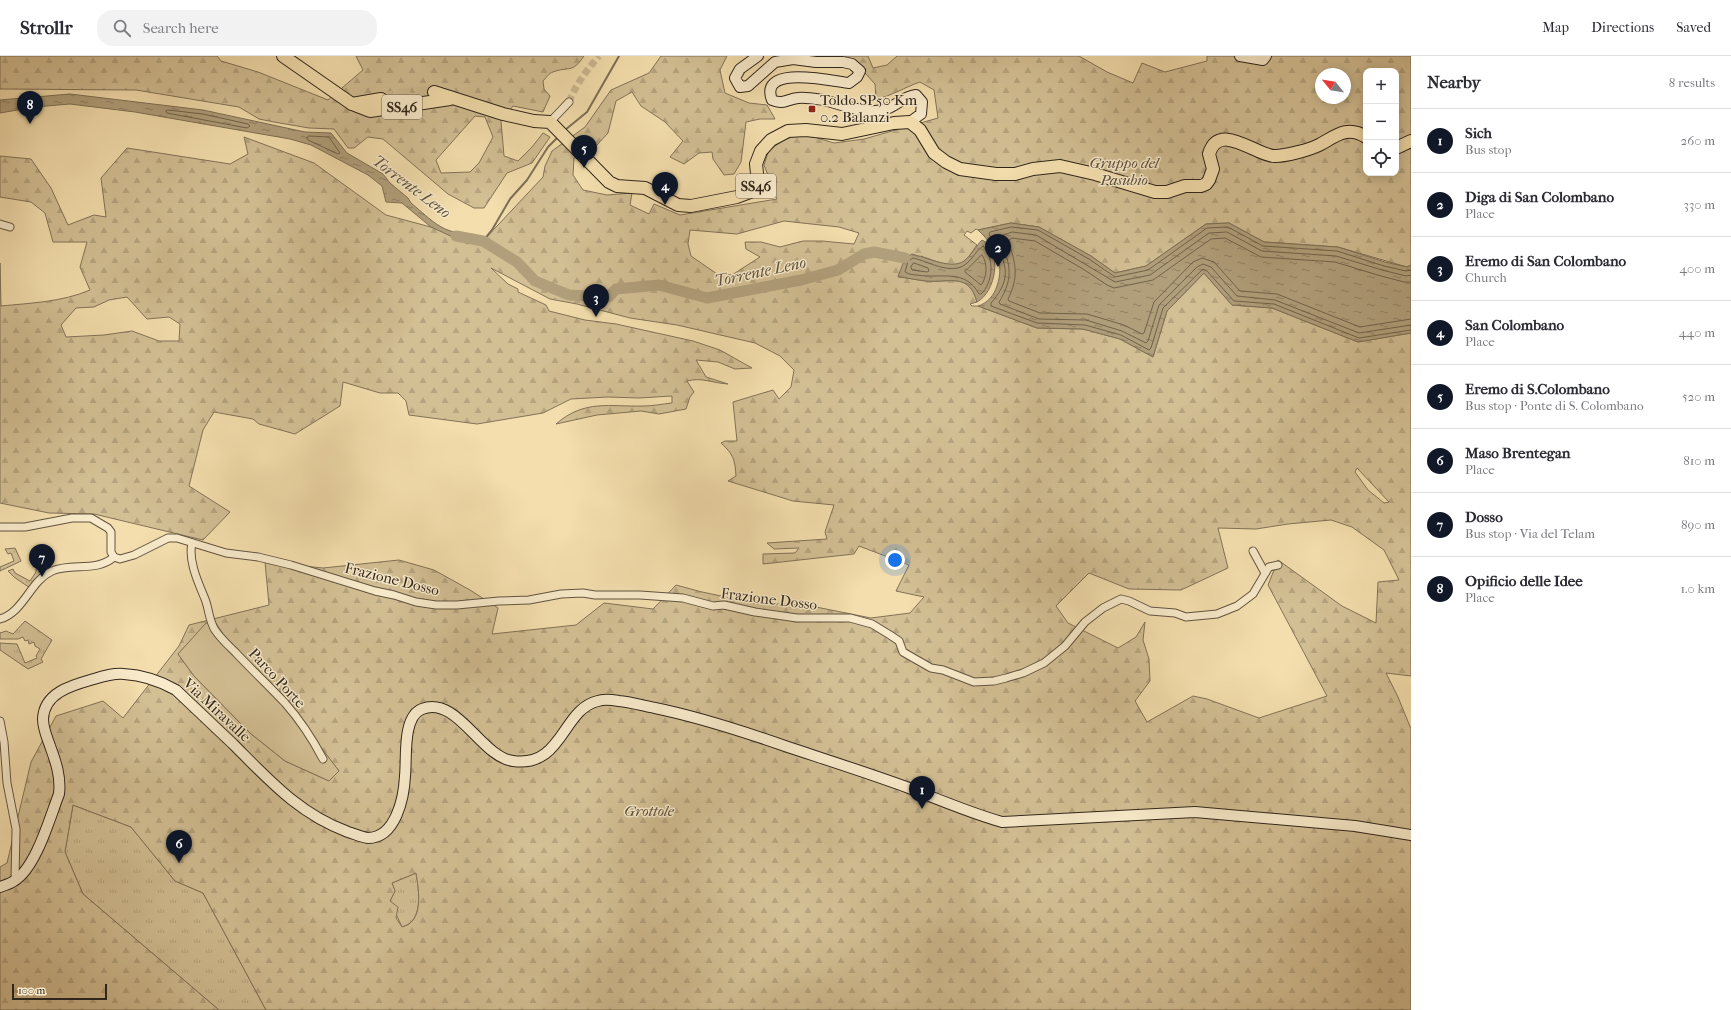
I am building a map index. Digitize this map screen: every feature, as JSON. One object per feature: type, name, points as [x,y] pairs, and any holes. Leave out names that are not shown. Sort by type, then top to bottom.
[{"type":"main road","name":"SS46","points":[[285,57],[352,104],[370,111],[454,99],[503,114],[552,124],[608,182],[626,187],[645,188],[678,205],[691,206],[737,197],[753,192],[758,182],[756,164],[761,151],[770,140],[788,131],[806,130],[842,134],[894,123],[910,122]]},
{"type":"main road","points":[[434,92],[454,99]]},
{"type":"main road","name":"SS46","points":[[352,104],[381,99]]},
{"type":"main road","points":[[910,122],[920,130],[934,153],[946,162],[960,169],[996,174],[1015,174],[1033,169],[1060,166],[1095,174],[1155,192],[1167,192],[1185,186],[1201,186],[1206,184],[1213,170],[1209,159],[1210,149],[1218,141],[1232,140],[1272,157],[1282,156],[1318,146],[1333,135],[1346,132],[1358,132],[1363,134]]},
{"type":"main road","points":[[1399,147],[1411,142]]},
{"type":"street","points":[[758,56],[740,70],[735,78],[740,87],[748,86],[775,62],[793,59],[816,62],[843,62],[852,64],[860,70],[857,77],[849,83],[803,76],[786,78],[774,82],[770,87],[769,92],[772,100],[780,103],[799,98],[823,100],[854,109],[870,111],[886,110],[907,96],[916,95],[922,102],[921,114],[910,122]]},
{"type":"street","points":[[1240,56],[1263,60],[1266,56]]},
{"type":"street","points":[[552,124],[569,102]]},
{"type":"street","points":[[0,224],[10,228]]},
{"type":"street","points":[[0,527],[26,527],[72,518],[91,518],[104,524],[111,532],[111,552],[114,557],[120,559],[126,558],[173,537],[194,543]]},
{"type":"street","name":"Frazione Dosso","points":[[194,543],[226,553],[269,559],[374,591],[416,602],[436,605],[457,605],[498,600],[529,600],[560,594],[583,593],[595,595],[640,595],[683,598],[713,606],[724,605],[755,612],[797,618],[850,618],[872,624],[899,640],[903,652],[931,668],[943,670],[974,682],[994,681],[1006,678],[1023,673],[1044,663],[1065,646],[1085,622],[1103,608],[1121,599],[1129,601],[1150,611],[1174,613],[1186,617],[1212,615],[1237,606],[1253,594],[1269,567],[1278,565]]},
{"type":"street","name":"Parco Porte","points":[[194,543],[191,548],[195,572],[209,618],[215,630],[286,704],[315,743],[323,759]]},
{"type":"street","points":[[1252,551],[1265,573]]},
{"type":"street","points":[[0,620],[11,615],[37,585],[52,571],[66,568],[101,565],[114,557]]},
{"type":"street","name":"Via Miravalle","points":[[0,887],[14,881],[25,871],[34,857],[58,794],[60,784],[59,773],[45,730],[43,719],[48,703],[60,690],[70,686],[110,675],[123,674],[146,677],[161,682],[176,690],[300,808],[329,825],[362,837],[374,837],[387,830],[393,821],[404,786],[408,729],[411,719],[418,710],[436,706],[450,712],[496,754],[505,759],[523,762],[532,760],[547,753],[584,708],[598,700],[619,701],[727,726],[909,788],[978,816],[1002,822],[1195,812],[1355,826],[1411,835]]},
{"type":"street","points":[[0,721],[4,742],[4,785],[16,829],[14,881]]},
{"type":"green space","points":[[0,56],[217,56],[221,61],[258,72],[328,100],[363,70],[356,56],[584,56],[580,62],[573,67],[558,70],[549,74],[543,81],[544,89],[550,96],[543,112],[513,106],[501,121],[504,156],[518,161],[543,133],[550,137],[532,163],[507,173],[484,208],[474,208],[448,194],[383,139],[368,137],[354,148],[348,148],[334,129],[309,128],[274,122],[259,119],[239,107],[136,90],[0,89]],"holes":[[[475,116],[485,117],[493,137],[479,163],[470,172],[441,173],[436,160]]]},
{"type":"green space","points":[[661,56],[727,56],[720,70],[725,93],[749,103],[767,105],[775,119],[760,119],[746,122],[741,162],[734,174],[724,175],[713,159],[712,152],[699,153],[684,164],[670,157],[683,141],[665,122],[641,106],[632,92],[616,101],[608,133],[596,146],[592,154],[574,158],[573,175],[583,190],[607,195],[632,193],[630,205],[649,214],[654,204],[680,215],[777,199],[764,165],[769,150],[785,139],[804,134],[834,143],[864,139],[938,118],[934,90],[920,82],[888,96],[876,99],[875,84],[865,73],[845,56],[868,56],[873,68],[887,65],[897,56],[1079,56],[1107,72],[1133,83],[1142,63],[1165,72],[1207,61],[1207,56],[1411,56],[1411,265],[1407,267],[1338,247],[1264,242],[1229,223],[1206,224],[1146,266],[1115,273],[1091,256],[1039,227],[1011,223],[978,230],[976,229],[971,233],[967,231],[964,235],[977,245],[965,261],[960,264],[955,265],[937,262],[921,256],[902,268],[898,276],[926,281],[958,281],[969,286],[973,293],[977,302],[970,304],[972,306],[978,306],[1037,328],[1083,329],[1120,339],[1153,357],[1167,311],[1204,273],[1232,305],[1272,308],[1358,342],[1411,333],[1411,676],[1386,673],[1411,729],[1411,1010],[266,1010],[203,893],[175,881],[131,827],[73,805],[65,852],[83,894],[219,1010],[0,1010],[0,867],[7,863],[31,762],[56,716],[103,701],[123,718],[179,646],[189,625],[269,605],[265,562],[323,568],[399,560],[434,570],[498,608],[492,634],[576,625],[604,603],[653,609],[676,585],[754,603],[806,605],[871,618],[910,613],[924,597],[896,591],[909,565],[859,546],[854,554],[763,564],[763,554],[795,553],[799,548],[774,549],[767,543],[827,539],[825,532],[834,505],[793,501],[728,481],[736,476],[735,465],[733,457],[721,443],[725,441],[737,441],[733,402],[773,390],[779,399],[791,387],[794,370],[780,356],[755,343],[677,325],[630,318],[577,304],[550,299],[491,268],[508,284],[518,289],[518,292],[546,305],[549,311],[585,320],[616,324],[693,341],[720,350],[752,368],[735,369],[718,362],[696,360],[706,377],[728,384],[702,380],[687,381],[694,392],[690,397],[686,409],[659,414],[641,411],[597,415],[556,424],[567,416],[587,408],[598,406],[647,406],[672,403],[672,396],[571,399],[543,413],[477,424],[409,415],[406,401],[398,393],[380,393],[343,382],[340,406],[295,434],[259,424],[253,419],[214,412],[203,430],[189,486],[230,512],[203,540],[94,514],[49,513],[0,503],[0,263],[1,306],[57,300],[90,290],[80,267],[87,242],[53,242],[45,213],[31,202],[0,197],[0,156],[31,159],[51,188],[68,225],[94,215],[106,217],[101,178],[127,148],[230,164],[248,154],[244,137],[314,163],[386,215],[483,241],[543,177],[545,166],[552,151],[585,127],[611,90],[649,73]],"holes":[[[784,221],[839,227],[859,233],[854,244],[803,241],[780,247],[761,242],[745,242],[746,249],[760,257],[732,275],[717,274],[691,256],[688,244],[690,230],[737,234]],[[127,297],[147,319],[169,317],[180,324],[179,341],[159,341],[132,331],[104,335],[66,337],[61,325],[76,308],[94,307],[109,300]],[[1357,468],[1389,502],[1384,503],[1368,490],[1355,472]],[[1331,520],[1352,527],[1384,550],[1399,580],[1378,582],[1376,623],[1342,606],[1278,560],[1268,585],[1327,696],[1259,718],[1207,699],[1193,696],[1147,722],[1135,701],[1150,681],[1149,659],[1143,640],[1145,622],[1136,637],[1118,648],[1068,623],[1056,606],[1089,573],[1129,589],[1181,590],[1228,568],[1218,528],[1256,529]],[[192,639],[322,749],[339,771],[329,781],[285,761],[250,733],[194,676],[178,654]],[[416,873],[419,897],[417,912],[414,919],[409,924],[402,927],[396,918],[398,907],[390,901],[395,891],[392,883]]]},
{"type":"green space","points":[[15,548],[21,561],[0,571],[0,567],[14,561],[11,553],[8,554],[5,549]]},
{"type":"green space","points":[[13,569],[15,573],[30,581],[36,572],[36,569],[45,571],[30,588],[8,571]]},
{"type":"green space","points":[[25,621],[52,640],[41,659],[43,662],[28,669],[0,650],[0,643],[17,644],[25,663],[37,658],[36,656],[40,649],[35,646],[34,642],[29,644],[28,640],[25,641],[23,637],[18,639],[0,639],[0,633],[6,631],[13,634]]},
{"type":"green space","points":[[215,622],[232,647],[288,704],[339,771],[329,781],[285,761],[250,733],[194,676],[178,654],[206,623]]},
{"type":"green space","points":[[73,805],[131,827],[175,881],[203,893],[266,1010],[219,1010],[83,894],[65,852]]},
{"type":"green space","points":[[416,873],[419,896],[417,912],[414,919],[409,924],[402,927],[390,901],[395,891],[392,883]]},
{"type":"water","points":[[70,94],[203,110],[305,132],[331,133],[347,153],[383,174],[390,183],[432,221],[444,229],[460,234],[471,235],[468,244],[431,227],[402,203],[386,202],[382,186],[368,175],[311,145],[290,139],[135,112],[70,104],[35,107],[0,113],[0,100]]},
{"type":"water","points":[[1011,223],[1039,227],[1091,256],[1115,273],[1146,266],[1206,224],[1229,223],[1264,242],[1338,247],[1385,262],[1407,267],[1411,265],[1411,333],[1358,342],[1272,308],[1232,305],[1204,273],[1167,311],[1153,357],[1120,339],[1083,329],[1037,328],[978,306],[988,301],[994,292],[997,286],[1000,270],[997,255],[994,249],[978,230]]},
{"type":"water","points":[[982,240],[989,245],[993,252],[995,261],[989,290],[984,297],[977,302],[969,286],[958,281],[926,281],[898,277],[905,258],[912,254],[945,264],[959,263],[967,259]]},
{"type":"waterway","points":[[565,130],[587,112],[619,56]]},
{"type":"waterway","points":[[483,241],[492,230],[510,199],[527,180],[548,147],[559,136]]},
{"type":"waterway","name":"Torrente Leno","points":[[456,236],[483,241],[517,262],[535,281],[569,295],[609,297],[616,289],[659,285],[707,298],[801,280],[838,270],[864,254],[874,252],[905,258]]},
{"type":"tunnel","points":[[569,102],[582,78],[599,56]]},
{"type":"tunnel","points":[[381,99],[411,93],[434,92]]},
{"type":"place","name":"Toldo SP50 Km 0.2 Balanzi","points":[[812,109]]},
{"type":"place","name":"Opificio delle Idee","points":[[30,124]]},
{"type":"place","name":"Eremo di S.Colombano","points":[[584,168]]},
{"type":"place","name":"San Colombano","points":[[665,205]]},
{"type":"place","name":"Diga di San Colombano","points":[[998,267]]},
{"type":"place","name":"Eremo di San Colombano","points":[[596,317]]},
{"type":"place","name":"Dosso","points":[[42,577]]},
{"type":"place","name":"Sich","points":[[922,809]]},
{"type":"place","name":"Maso Brentegan","points":[[179,863]]},
{"type":"park label","name":"Gruppo del Pasubio","points":[[1124,172]]},
{"type":"park label","name":"Grottole","points":[[649,811]]}]
